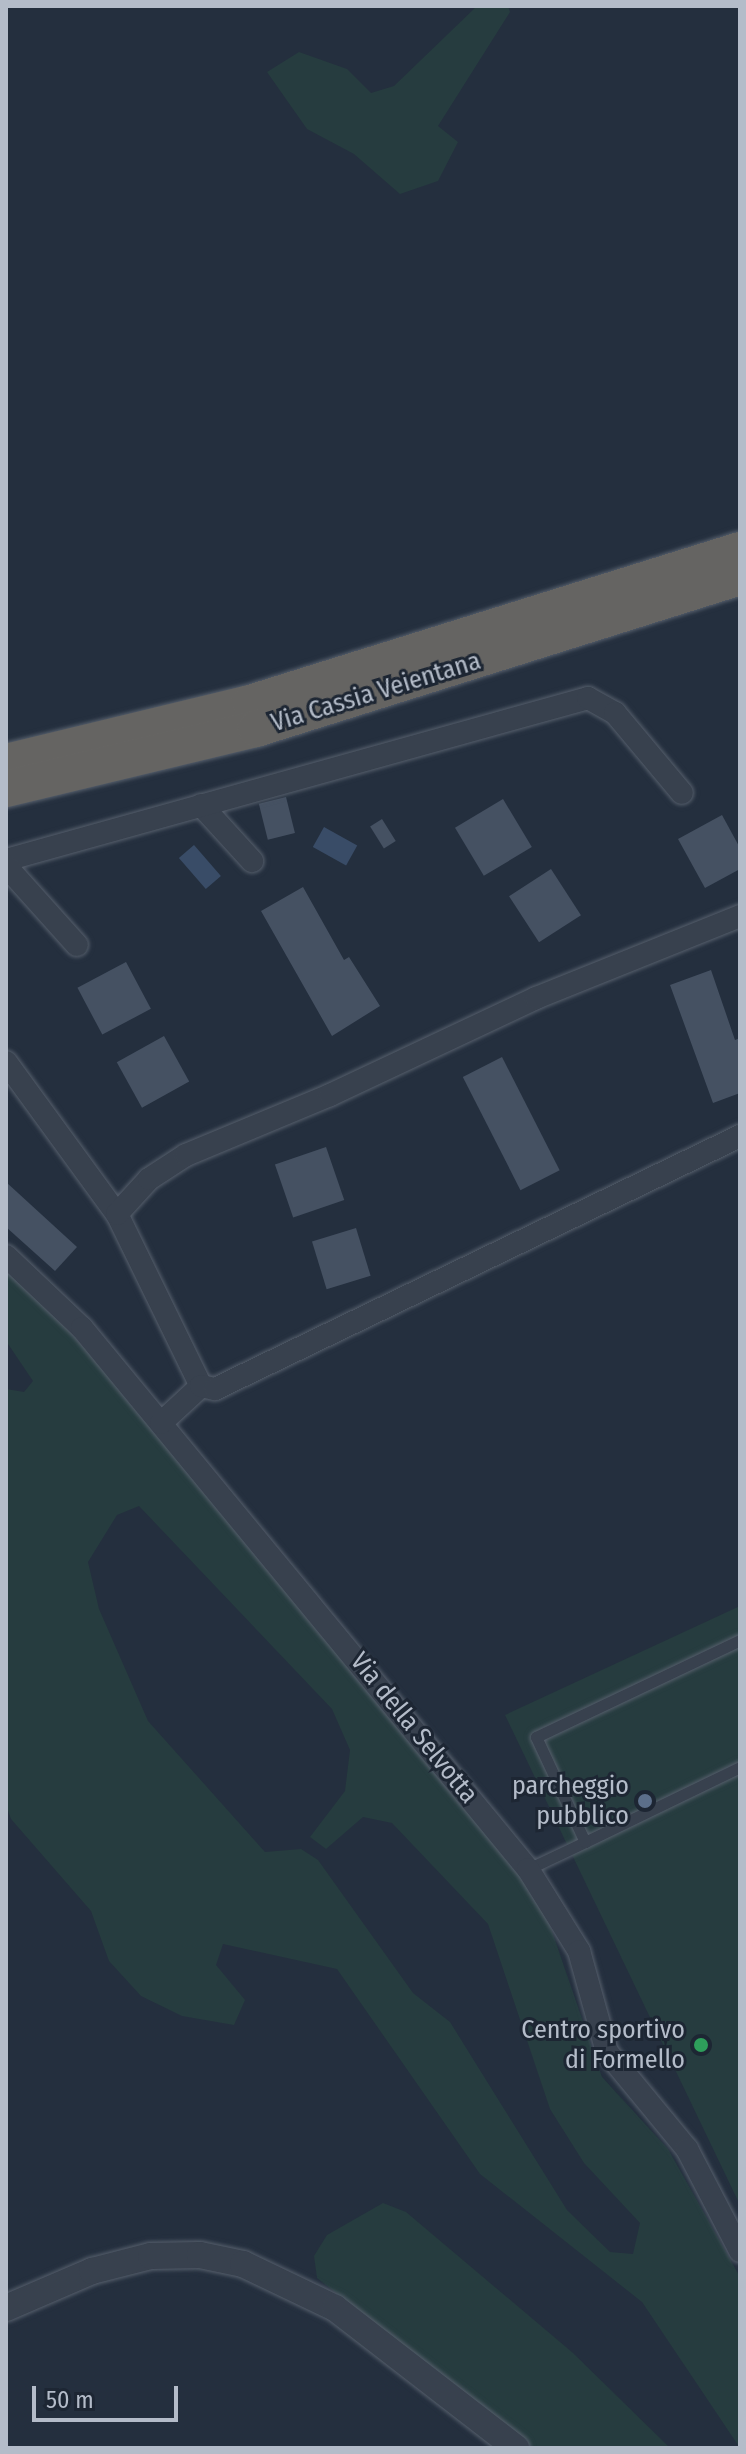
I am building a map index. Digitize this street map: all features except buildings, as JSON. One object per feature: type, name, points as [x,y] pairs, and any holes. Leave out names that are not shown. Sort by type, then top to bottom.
[{"type":"highway","name":"Via Cassia Veientana","points":[[6,762],[265,699],[740,550]]},
{"type":"highway","name":"Via Cassia Veientana","points":[[6,789],[256,729],[740,577]]},
{"type":"street","points":[[6,860],[588,698],[615,713],[682,793]]},
{"type":"street","points":[[201,805],[252,861]]},
{"type":"street","points":[[6,866],[77,945]]},
{"type":"street","points":[[117,1214],[149,1179],[186,1155],[330,1095],[536,998],[740,916]]},
{"type":"street","points":[[6,1062],[117,1214],[201,1386]]},
{"type":"street","points":[[201,1386],[215,1389],[740,1136]]},
{"type":"street","name":"Via della Selvotta","points":[[6,1256],[82,1328],[528,1869],[579,1951],[603,2045],[630,2087],[687,2149],[740,2251]]},
{"type":"street","points":[[161,1423],[201,1386]]},
{"type":"street","points":[[6,2308],[92,2271],[151,2256],[200,2255],[243,2264],[335,2308],[516,2448]]},
{"type":"lane","points":[[585,1842],[536,1737],[740,1640]]},
{"type":"lane","points":[[528,1869],[740,1767]]},
{"type":"green space","points":[[477,6],[508,6],[510,12],[438,126],[458,142],[438,181],[400,194],[354,154],[307,129],[267,72],[299,52],[347,69],[371,93],[394,86]]},
{"type":"green space","points":[[6,1263],[104,1369],[542,1902],[602,2077],[668,2149],[740,2277],[740,2448],[642,2302],[480,2174],[337,1969],[223,1944],[216,1965],[245,2000],[234,2025],[182,2016],[141,1996],[109,1961],[91,1911],[11,1819],[6,1805],[6,1389],[24,1392],[33,1381],[6,1341]],"holes":[[[139,1506],[332,1709],[350,1750],[345,1791],[310,1837],[326,1849],[363,1817],[392,1823],[488,1924],[550,2109],[584,2163],[640,2223],[633,2254],[610,2252],[567,2210],[450,2022],[413,1993],[318,1860],[301,1849],[265,1852],[148,1721],[99,1609],[88,1562],[117,1515]]]},
{"type":"green space","name":"Centro sportivo di Formello","points":[[740,1606],[740,2205],[505,1715]]},
{"type":"green space","points":[[383,2203],[406,2212],[573,2353],[670,2448],[534,2448],[317,2278],[314,2256],[327,2235]]},
{"type":"water","points":[[324,827],[357,845],[346,866],[313,847]]},
{"type":"water","points":[[194,845],[221,876],[206,889],[179,858]]},
{"type":"place","name":"parcheggio pubblico","points":[[645,1801]]},
{"type":"place","name":"Centro sportivo di Formello","points":[[701,2045]]}]
